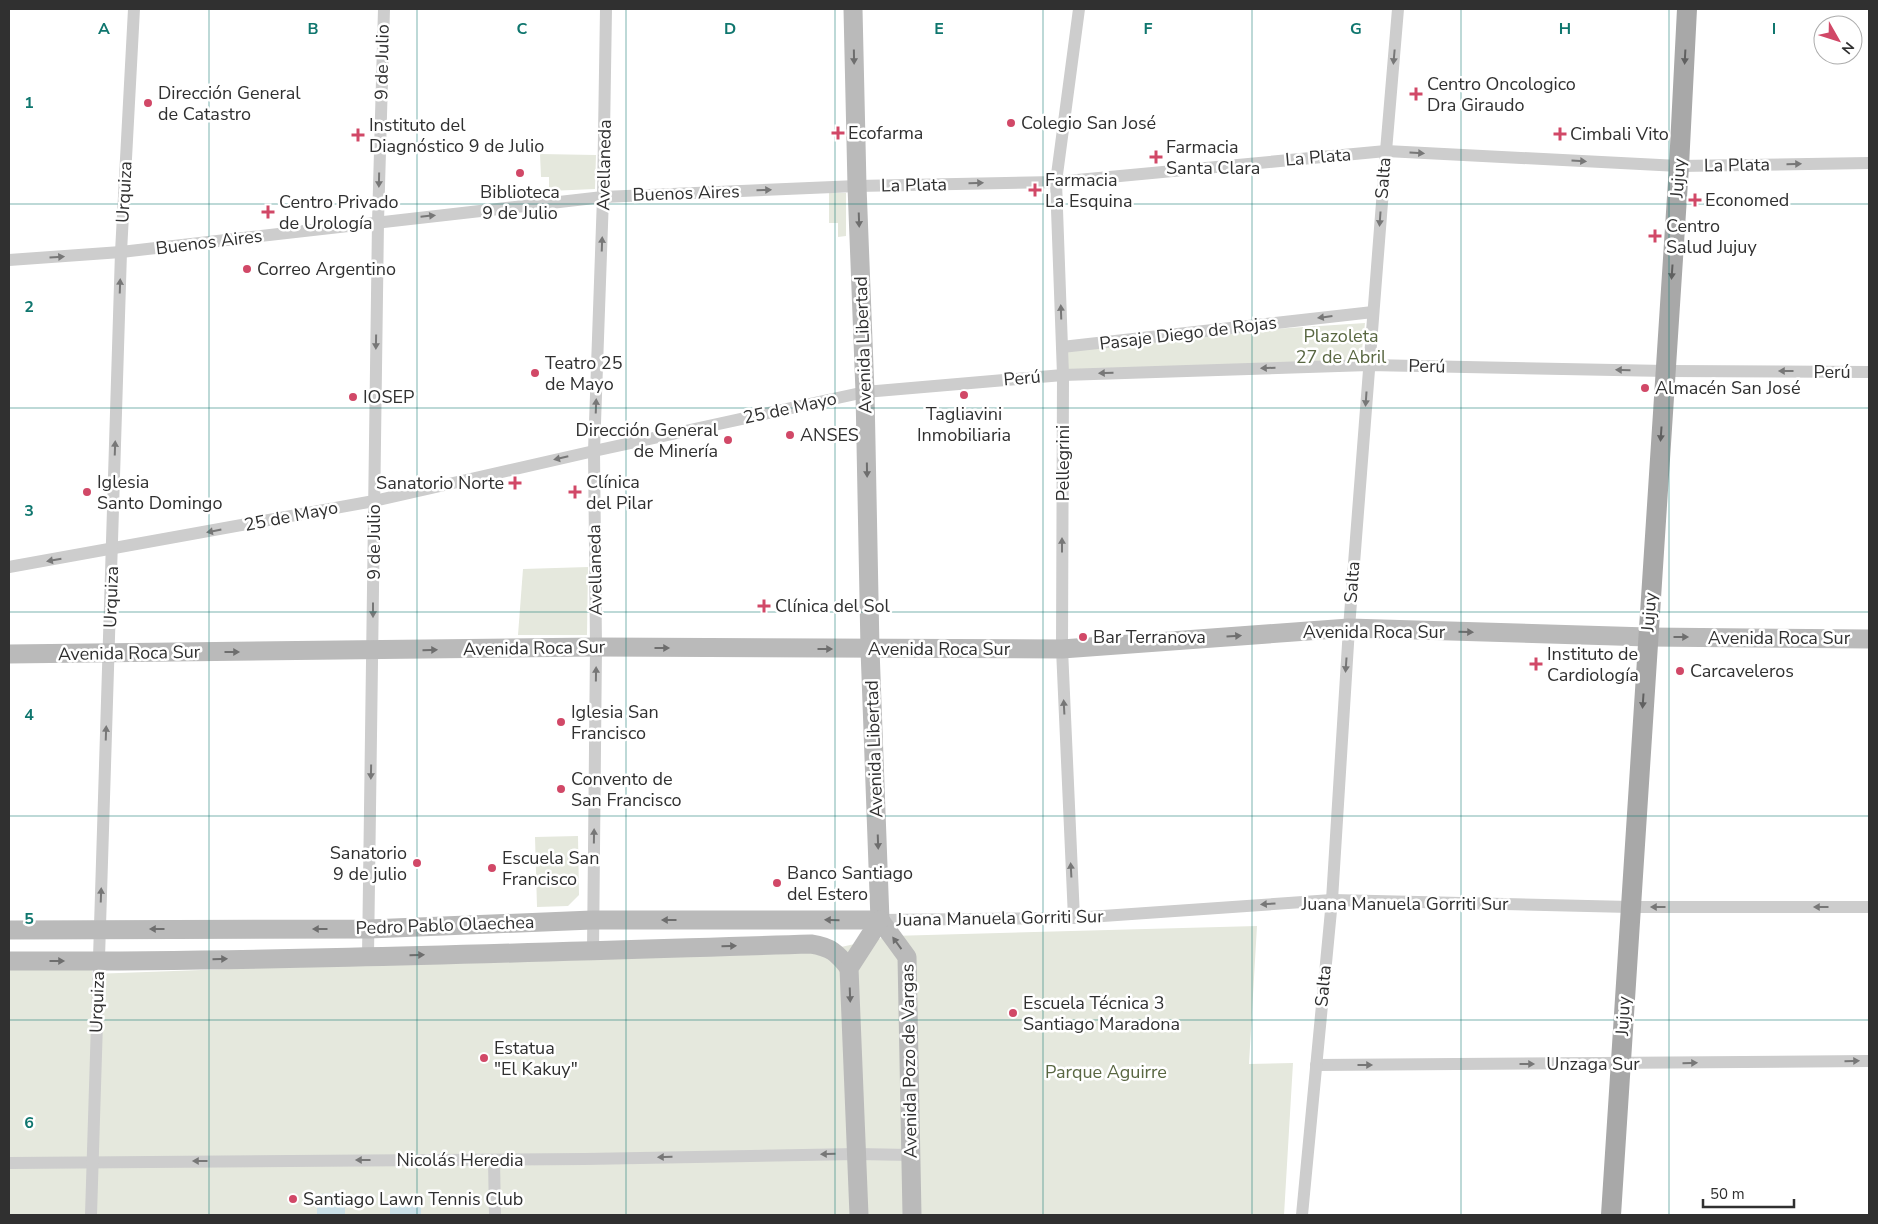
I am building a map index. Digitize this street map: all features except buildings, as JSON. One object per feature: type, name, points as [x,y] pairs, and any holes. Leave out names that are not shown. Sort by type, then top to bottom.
[{"type":"main road","name":"Jujuy","points":[[1611,1215],[1680,166],[1687,9]]},
{"type":"street","name":"Urquiza","points":[[91,1215],[121,252],[134,9]]},
{"type":"street","name":"9 de Julio","points":[[368,956],[378,222],[384,9]]},
{"type":"street","name":"Avellaneda","points":[[593,951],[596,647],[594,451],[603,197],[606,9]]},
{"type":"street","name":"Avenida Libertad","points":[[853,9],[857,186],[865,392],[870,649],[880,920]]},
{"type":"street","name":"Pellegrini","points":[[1074,918],[1062,649],[1063,375],[1056,182],[1078,9]]},
{"type":"street","name":"Salta","points":[[1302,1215],[1332,900],[1349,628],[1398,9]]},
{"type":"street","name":"La Plata","points":[[857,186],[1056,182],[1386,151],[1680,166],[1869,163]]},
{"type":"street","name":"Buenos Aires","points":[[9,260],[121,252],[603,197],[857,186]]},
{"type":"street","name":"Pasaje Diego de Rojas","points":[[1062,347],[1373,312]]},
{"type":"street","name":"Perú","points":[[865,392],[1063,375],[1369,365],[1666,371],[1869,372]]},
{"type":"street","name":"25 de Mayo","points":[[9,567],[112,550],[374,501],[865,392]]},
{"type":"street","name":"Avenida Roca Sur","points":[[9,654],[596,647],[1062,649],[1349,628],[1648,637],[1869,639]]},
{"type":"street","name":"Juana Manuela Gorriti Sur","points":[[880,920],[1074,918],[1332,900],[1630,907],[1869,907]]},
{"type":"street","name":"Pedro Pablo Olaechea","points":[[9,930],[368,929],[592,920],[880,920]]},
{"type":"street","points":[[859,1215],[849,968],[880,920]]},
{"type":"street","name":"Avenida Pozo de Vargas","points":[[880,920],[908,957],[912,1215]]},
{"type":"street","name":"Pedro Pablo Olaechea","points":[[9,962],[98,962],[593,951],[811,944],[832,950],[838,954],[849,968]]},
{"type":"street","name":"Unzaga Sur","points":[[1316,1065],[1869,1061]]},
{"type":"street","name":"Nicolás Heredia","points":[[9,1163],[911,1155]]},
{"type":"street","points":[[494,1160],[495,1215]]},
{"type":"green space","points":[[540,154],[596,155],[595,189],[549,191],[549,177],[541,177]]},
{"type":"green space","points":[[829,193],[846,193],[846,236],[838,237],[838,223],[829,223]]},
{"type":"green space","name":"Plazoleta 27 de Abril","points":[[1365,323],[1360,368],[1064,370],[1066,343]]},
{"type":"green space","points":[[588,567],[587,635],[518,635],[523,569]]},
{"type":"green space","points":[[578,836],[579,895],[568,906],[537,907],[535,837]]},
{"type":"green space","name":"Parque Aguirre","points":[[1257,926],[1249,1064],[1293,1063],[1284,1215],[9,1215],[9,968],[92,968],[92,974],[841,947],[891,936]]},
{"type":"water","points":[[345,1193],[345,1215],[317,1215],[317,1194]]},
{"type":"water","points":[[421,1201],[421,1215],[390,1215],[390,1202]]},
{"type":"place","name":"Centro Oncologico Dra Giraudo","points":[[1416,94]]},
{"type":"place","name":"Dirección General de Catastro","points":[[148,103]]},
{"type":"place","name":"Colegio San José","points":[[1011,123]]},
{"type":"place","name":"Ecofarma","points":[[838,133]]},
{"type":"place","name":"Cimbali Vito","points":[[1560,134]]},
{"type":"place","name":"Instituto del Diagnóstico 9 de Julio","points":[[358,135]]},
{"type":"place","name":"Farmacia Santa Clara","points":[[1156,157]]},
{"type":"place","name":"Biblioteca 9 de Julio","points":[[520,173]]},
{"type":"place","name":"Farmacia La Esquina","points":[[1035,190]]},
{"type":"place","name":"Economed","points":[[1695,200]]},
{"type":"place","name":"Centro Privado de Urología","points":[[268,212]]},
{"type":"place","name":"Centro Salud Jujuy","points":[[1655,236]]},
{"type":"place","name":"Correo Argentino","points":[[247,269]]},
{"type":"place","name":"Teatro 25 de Mayo","points":[[535,373]]},
{"type":"place","name":"Almacén San José","points":[[1645,388]]},
{"type":"place","name":"Tagliavini Inmobiliaria","points":[[964,395]]},
{"type":"place","name":"IOSEP","points":[[353,397]]},
{"type":"place","name":"ANSES","points":[[790,435]]},
{"type":"place","name":"Dirección General de Minería","points":[[728,440]]},
{"type":"place","name":"Sanatorio Norte","points":[[515,483]]},
{"type":"place","name":"Iglesia Santo Domingo","points":[[87,492]]},
{"type":"place","name":"Clínica del Pilar","points":[[575,492]]},
{"type":"place","name":"Clínica del Sol","points":[[764,606]]},
{"type":"place","name":"Bar Terranova","points":[[1083,637]]},
{"type":"place","name":"Instituto de Cardiología","points":[[1536,664]]},
{"type":"place","name":"Carcaveleros","points":[[1680,671]]},
{"type":"place","name":"Iglesia San Francisco","points":[[561,722]]},
{"type":"place","name":"Convento de San Francisco","points":[[561,789]]},
{"type":"place","name":"Sanatorio 9 de julio","points":[[417,863]]},
{"type":"place","name":"Escuela San Francisco","points":[[492,868]]},
{"type":"place","name":"Banco Santiago del Estero","points":[[777,883]]},
{"type":"place","name":"Escuela Técnica 3 Santiago Maradona","points":[[1013,1013]]},
{"type":"place","name":"Estatua \"El Kakuy\"","points":[[484,1058]]},
{"type":"place","name":"Santiago Lawn Tennis Club","points":[[293,1199]]}]
